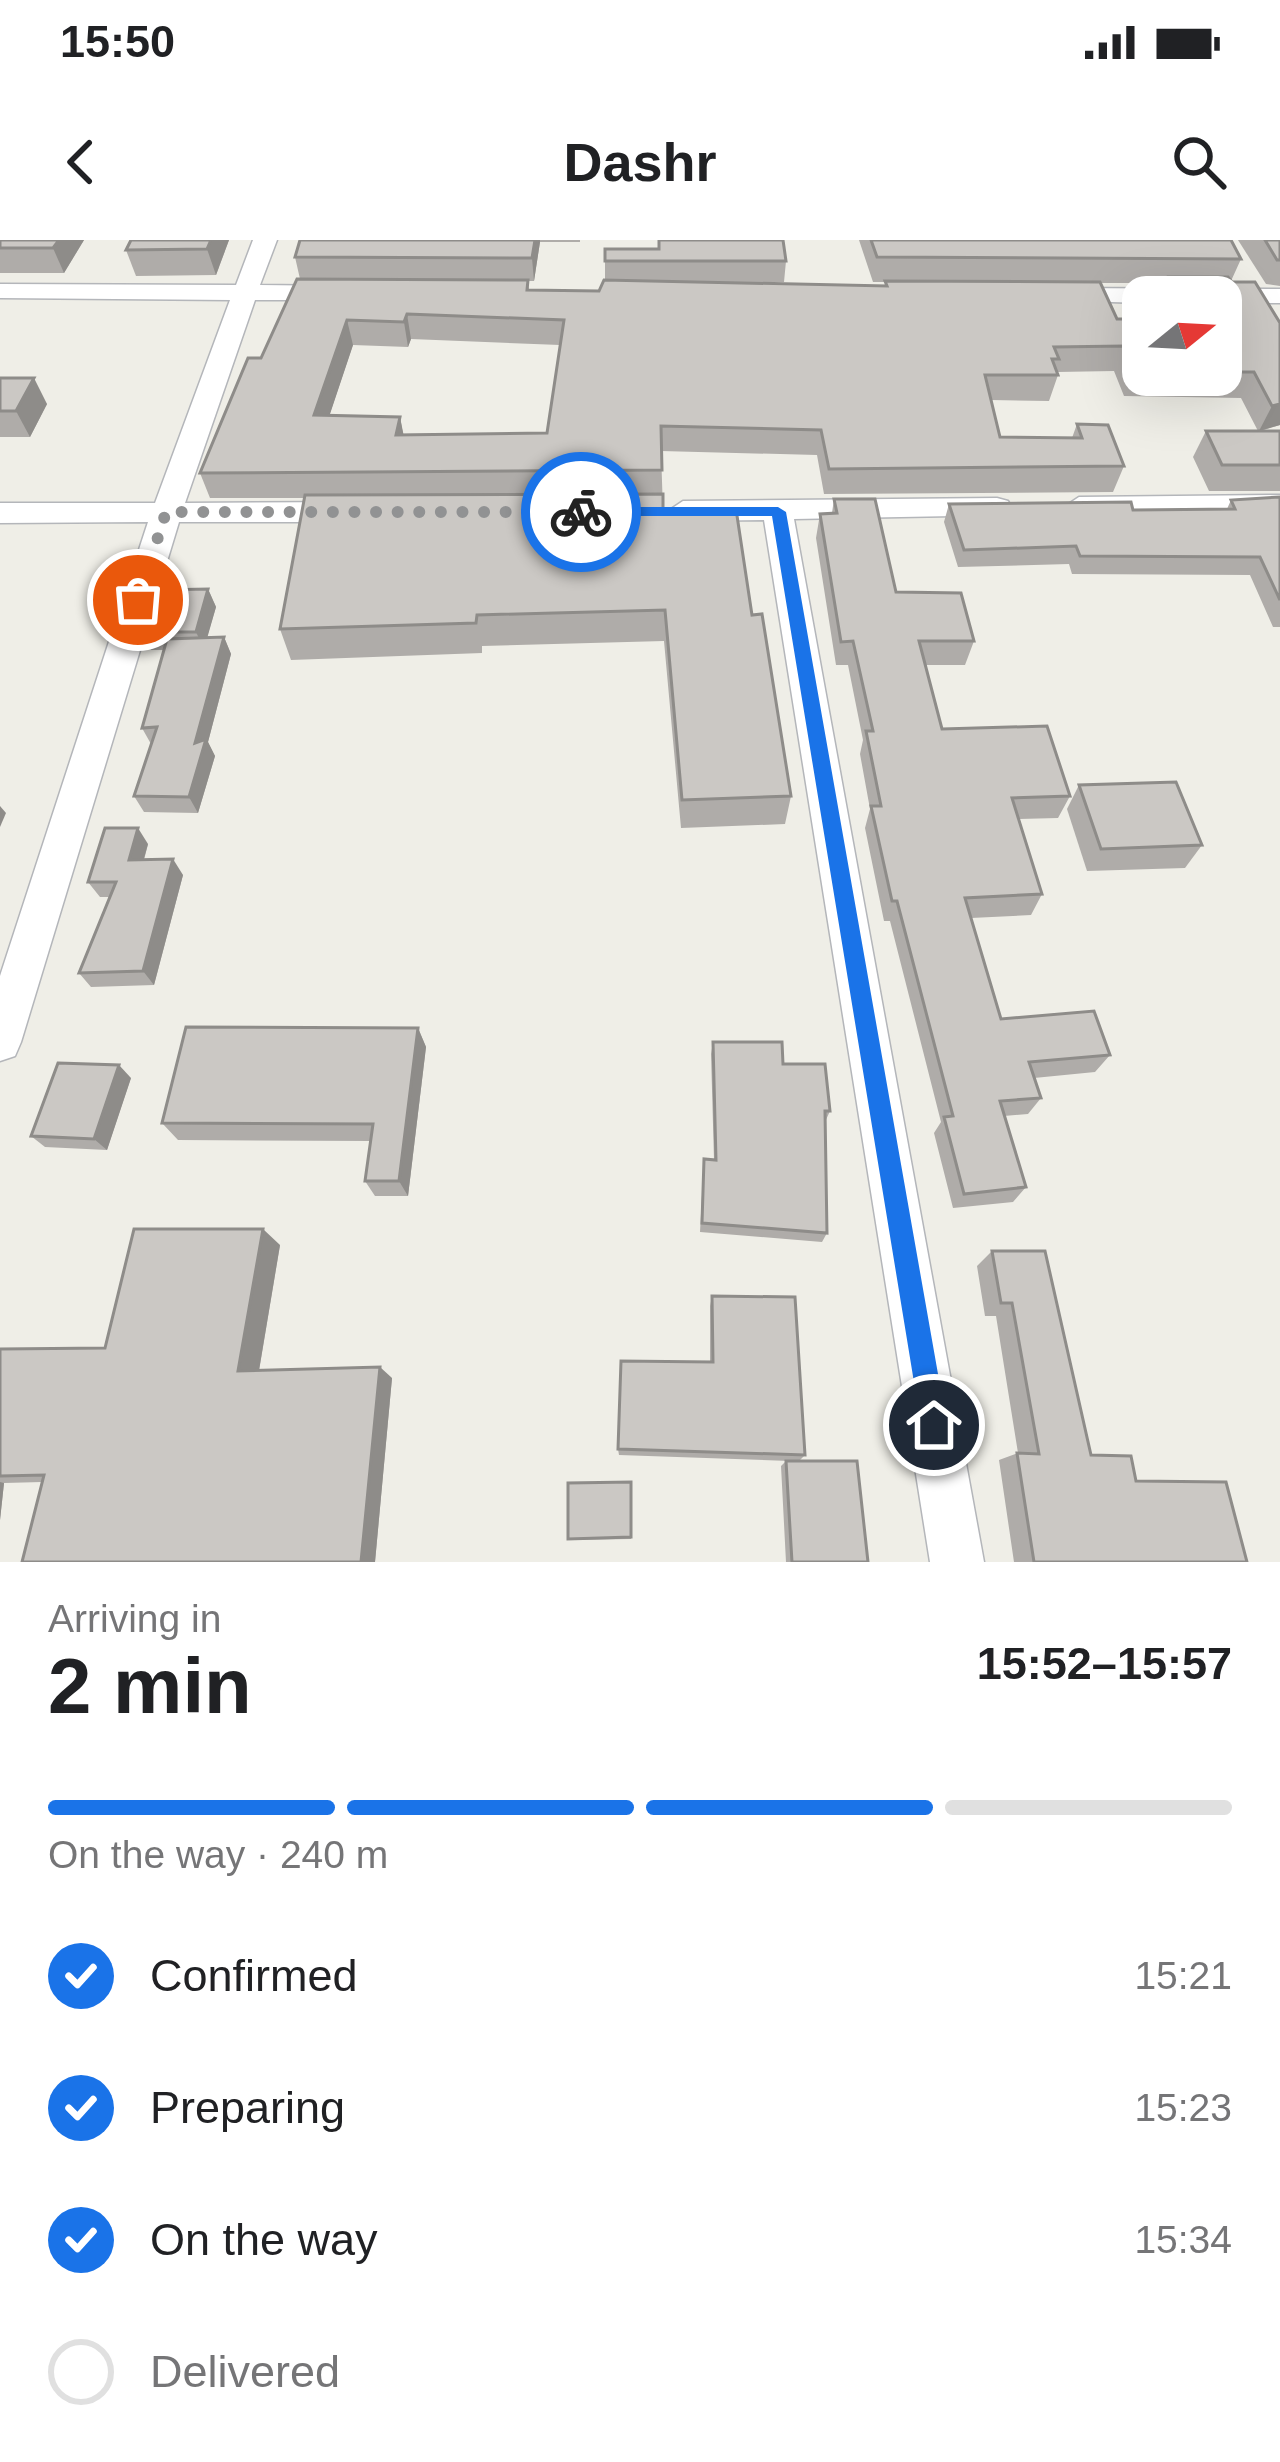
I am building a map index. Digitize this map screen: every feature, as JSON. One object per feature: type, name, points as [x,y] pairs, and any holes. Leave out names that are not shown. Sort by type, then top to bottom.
[{"type":"street","points":[[0,1042],[166,512],[265,240]]},
{"type":"street","points":[[1019,295],[1259,290],[1271,326]]},
{"type":"street","points":[[0,291],[362,293]]},
{"type":"street","points":[[660,512],[1280,504]]},
{"type":"street","points":[[0,513],[378,512]]},
{"type":"street","points":[[778,512],[957,1562]]},
{"type":"building","points":[[0,240],[59,240],[53,248],[0,248]]},
{"type":"building","points":[[131,240],[211,240],[207,249],[126,250]]},
{"type":"building","points":[[300,240],[535,240],[532,258],[295,257]]},
{"type":"building","points":[[659,240],[783,240],[786,261],[605,261],[605,249],[659,249]]},
{"type":"building","points":[[871,240],[1231,240],[1241,259],[877,257]]},
{"type":"building","points":[[1265,240],[1280,240],[1280,260],[1277,260]]},
{"type":"building","points":[[297,279],[528,280],[527,290],[599,291],[604,280],[887,286],[885,281],[1100,282],[1117,319],[1122,319],[1122,346],[1054,347],[1059,359],[1052,359],[1058,375],[985,375],[1000,437],[1082,438],[1077,424],[1108,425],[1124,466],[829,469],[821,430],[661,426],[662,470],[200,473],[248,358],[261,358]],"holes":[[[407,314],[564,320],[547,433],[396,435],[400,417],[314,415],[347,320],[404,322]]]},
{"type":"building","points":[[1242,282],[1255,282],[1280,323],[1280,404],[1272,406],[1254,372],[1242,372]]},
{"type":"building","points":[[0,378],[34,378],[16,411],[0,411]]},
{"type":"building","points":[[1206,431],[1280,431],[1280,465],[1222,465]]},
{"type":"building","points":[[663,494],[663,511],[736,509],[752,615],[762,614],[791,796],[682,800],[665,610],[477,615],[476,623],[280,629],[305,495]]},
{"type":"building","points":[[1280,497],[1280,600],[1260,557],[1080,556],[1076,546],[964,550],[949,504],[1131,502],[1133,510],[1235,509],[1231,500]]},
{"type":"building","points":[[834,499],[875,499],[896,592],[961,593],[974,641],[919,641],[942,729],[1047,726],[1070,796],[1012,798],[1042,894],[965,898],[1001,1019],[1094,1011],[1110,1055],[1029,1062],[1041,1098],[1000,1101],[1026,1187],[964,1194],[944,1117],[953,1116],[897,901],[892,901],[871,806],[881,806],[866,731],[873,731],[853,641],[841,642],[820,514],[837,513]]},
{"type":"building","points":[[208,589],[196,632],[142,632],[156,590]]},
{"type":"building","points":[[224,637],[195,743],[206,739],[189,797],[134,796],[157,727],[142,728],[167,639]]},
{"type":"building","points":[[1176,782],[1202,845],[1101,849],[1079,785]]},
{"type":"building","points":[[105,828],[138,828],[129,860],[173,859],[143,971],[79,973],[116,882],[88,882]]},
{"type":"building","points":[[186,1027],[418,1028],[399,1181],[365,1181],[373,1124],[162,1123]]},
{"type":"building","points":[[713,1042],[782,1042],[783,1064],[825,1064],[830,1111],[825,1111],[827,1233],[702,1223],[704,1159],[716,1160]]},
{"type":"building","points":[[58,1063],[119,1065],[94,1139],[31,1136]]},
{"type":"building","points":[[134,1229],[263,1229],[238,1371],[380,1367],[361,1562],[22,1562],[44,1475],[0,1476],[0,1349],[105,1348]]},
{"type":"building","points":[[992,1251],[1045,1251],[1091,1455],[1131,1456],[1136,1481],[1226,1482],[1247,1562],[1034,1562],[1017,1453],[1039,1454],[1012,1303],[1001,1303]]},
{"type":"building","points":[[712,1296],[795,1297],[805,1455],[618,1449],[621,1361],[713,1362]]},
{"type":"building","points":[[786,1461],[857,1461],[868,1562],[792,1562]]},
{"type":"building","points":[[631,1482],[631,1537],[568,1539],[568,1483]]},
{"type":"way so far","points":[[138,600],[166,512],[581,512]]},
{"type":"route","points":[[581,512],[778,512],[934,1425]]}]
